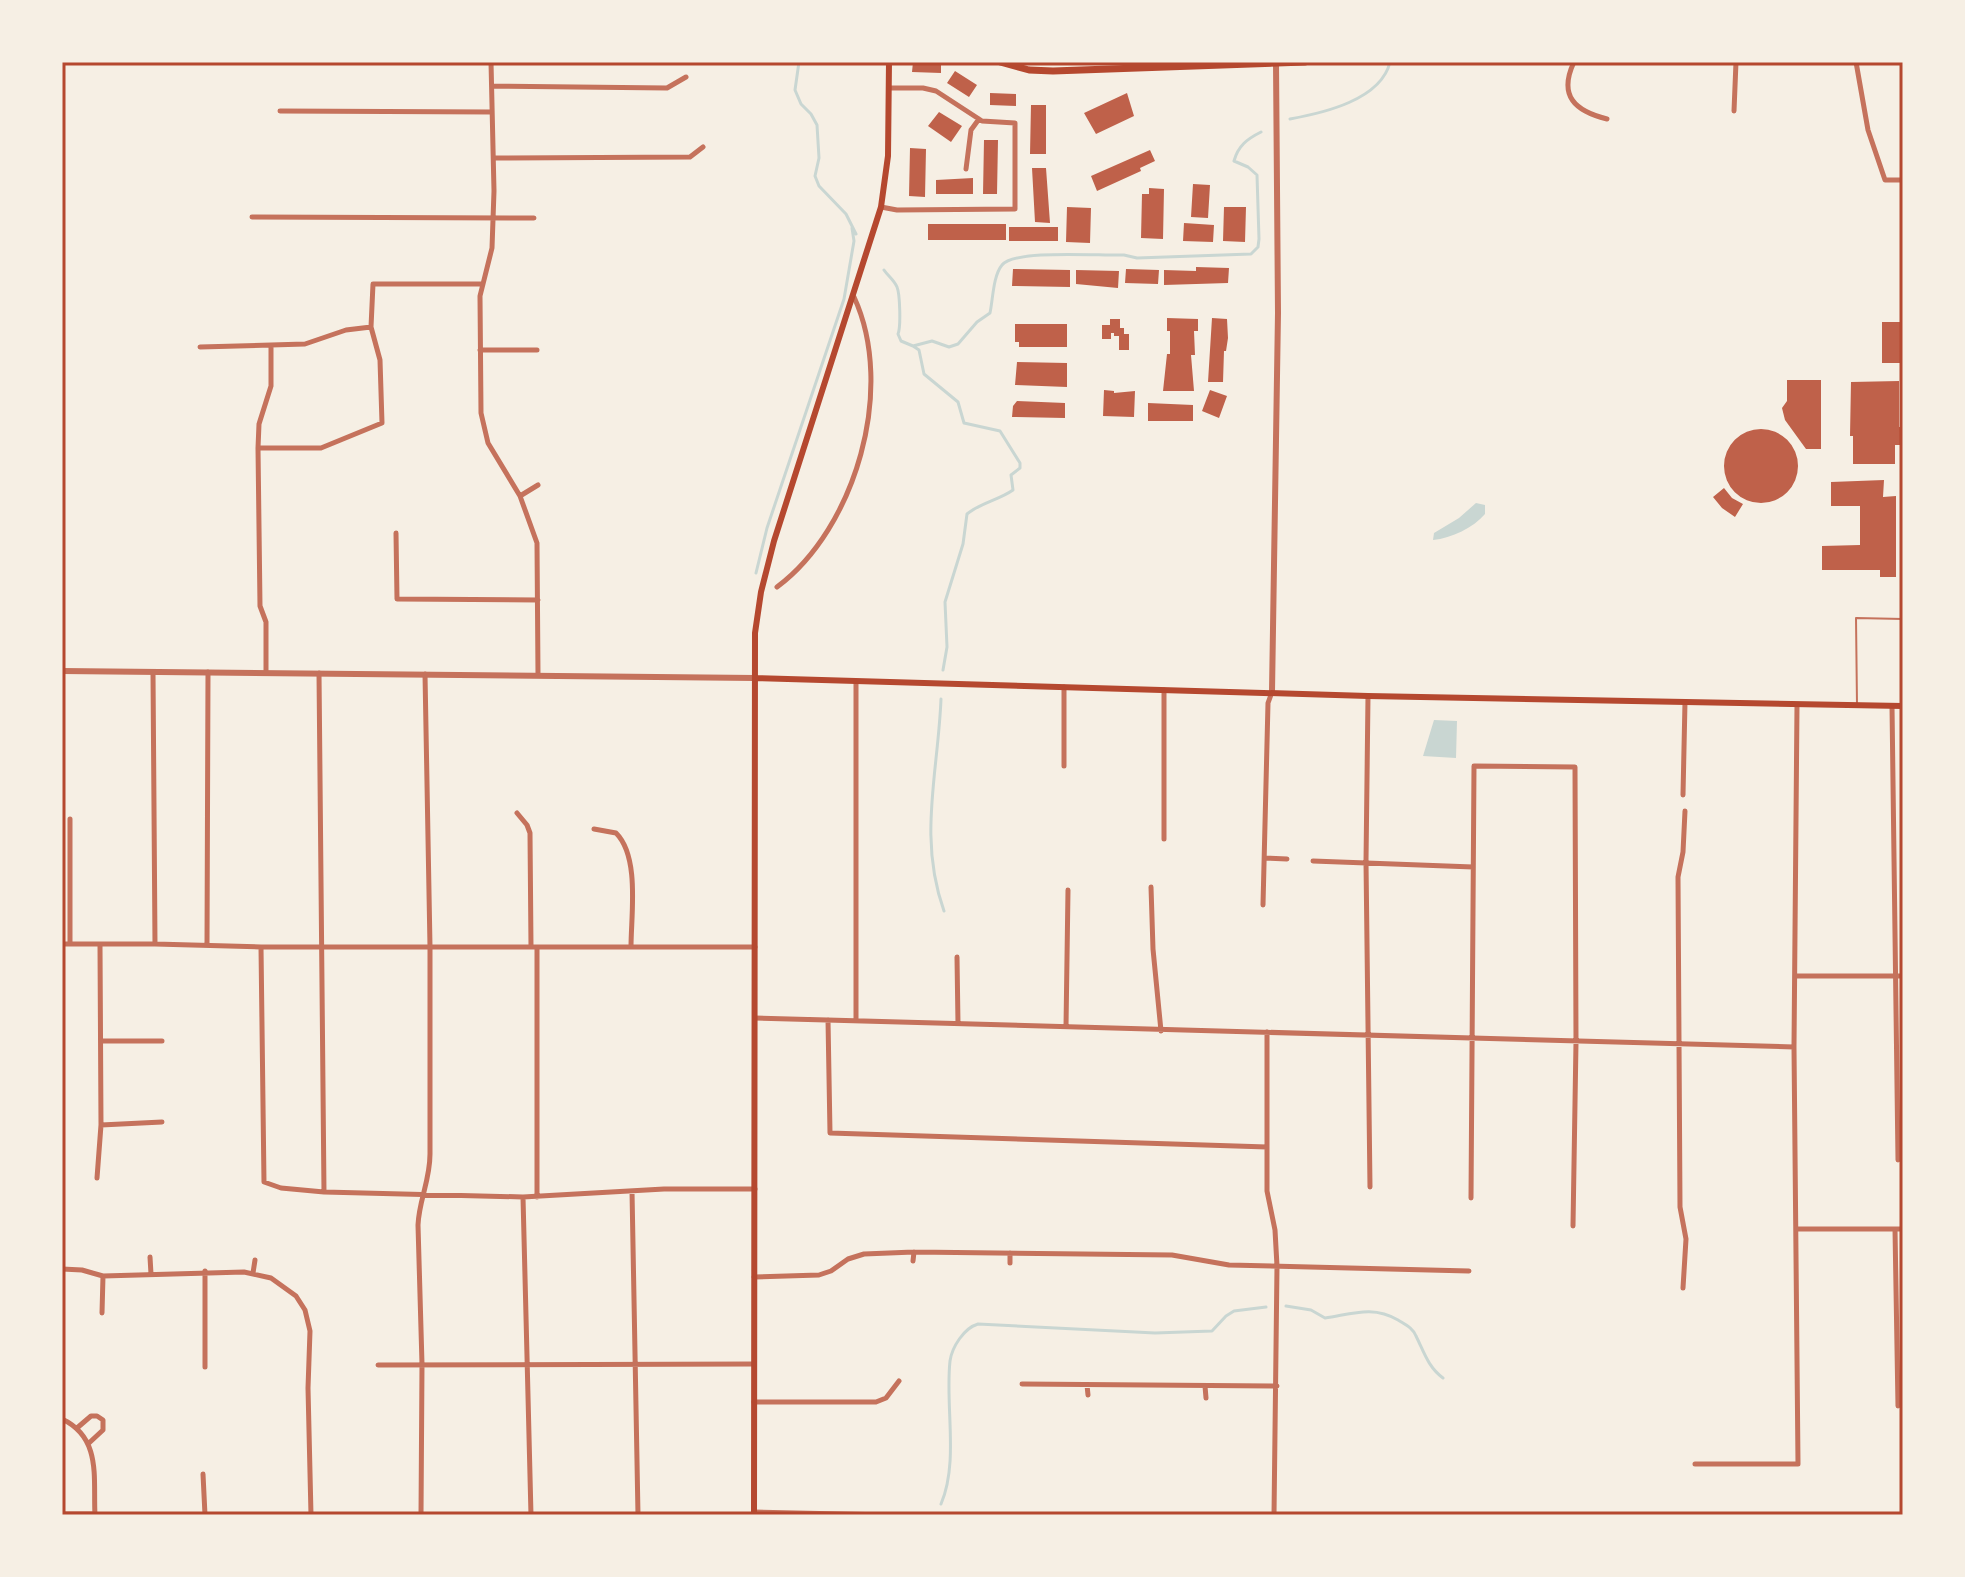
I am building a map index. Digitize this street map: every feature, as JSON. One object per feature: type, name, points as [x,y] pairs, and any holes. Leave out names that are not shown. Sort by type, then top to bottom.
[{"type":"main road","points":[[754,1514],[755,633],[767,564],[881,207],[888,156],[889,62]]},
{"type":"main road","points":[[1000,62],[1029,70],[1053,66],[1305,62]]},
{"type":"main road","points":[[755,678],[1368,696],[1903,706]]},
{"type":"street","points":[[491,62],[494,158],[490,261],[480,296],[483,429],[520,496],[537,543],[538,675]]},
{"type":"street","points":[[1574,62],[1568,82],[1573,101],[1589,115],[1607,119]]},
{"type":"street","points":[[1734,111],[1736,62]]},
{"type":"street","points":[[1856,62],[1868,130],[1885,180],[1903,180]]},
{"type":"street","points":[[1263,905],[1268,703],[1272,692],[1278,313],[1276,63]]},
{"type":"street","points":[[492,86],[667,88],[686,77]]},
{"type":"street","points":[[881,207],[1015,209],[1015,123],[987,123],[936,91],[889,88]]},
{"type":"street","points":[[280,111],[492,112]]},
{"type":"street","points":[[966,169],[971,130],[979,119]]},
{"type":"street","points":[[494,158],[690,157],[703,147]]},
{"type":"street","points":[[252,217],[534,218]]},
{"type":"street","points":[[258,448],[321,448],[382,423],[380,360],[371,327],[373,284],[482,284]]},
{"type":"street","points":[[777,587],[796,572],[821,542],[846,495],[864,441],[871,382],[864,330],[854,297]]},
{"type":"street","points":[[200,347],[305,344],[346,330],[371,327]]},
{"type":"street","points":[[266,672],[266,622],[260,606],[258,448],[259,424],[271,386],[271,345]]},
{"type":"street","points":[[480,350],[537,350]]},
{"type":"street","points":[[520,496],[538,485]]},
{"type":"street","points":[[396,533],[397,599],[538,600]]},
{"type":"street","points":[[62,671],[755,678]]},
{"type":"street","points":[[153,672],[155,944]]},
{"type":"street","points":[[207,945],[208,672]]},
{"type":"street","points":[[319,672],[324,1192]]},
{"type":"street","points":[[421,1515],[422,1364],[418,1225],[430,1169],[425,673]]},
{"type":"street","points":[[856,682],[856,1021]]},
{"type":"street","points":[[1064,687],[1064,766]]},
{"type":"street","points":[[1164,689],[1164,839]]},
{"type":"street","points":[[1368,696],[1366,862],[1370,1187]]},
{"type":"street","points":[[1683,795],[1685,702]]},
{"type":"street","points":[[1695,1464],[1798,1464],[1794,1047],[1797,705]]},
{"type":"street","points":[[1892,706],[1898,1160]]},
{"type":"street","points":[[1471,1198],[1474,766],[1575,767],[1573,1226]]},
{"type":"street","points":[[1683,1288],[1686,1239],[1680,1207],[1678,877],[1685,811]]},
{"type":"street","points":[[517,813],[530,833],[537,1197]]},
{"type":"street","points":[[70,819],[70,944]]},
{"type":"street","points":[[594,829],[616,833],[628,852],[631,947]]},
{"type":"street","points":[[1265,858],[1287,859]]},
{"type":"street","points":[[1313,861],[1473,867]]},
{"type":"street","points":[[1151,887],[1161,1031]]},
{"type":"street","points":[[1066,1027],[1068,890]]},
{"type":"street","points":[[62,944],[755,947]]},
{"type":"street","points":[[97,1178],[101,1125],[100,945]]},
{"type":"street","points":[[261,947],[264,1182],[281,1188],[324,1192],[523,1197],[755,1189]]},
{"type":"street","points":[[957,957],[958,1024]]},
{"type":"street","points":[[1795,976],[1903,976]]},
{"type":"street","points":[[755,1018],[1794,1047]]},
{"type":"street","points":[[828,1020],[830,1133],[1267,1147]]},
{"type":"street","points":[[1267,1032],[1268,1202],[1275,1230],[1277,1266],[1274,1515]]},
{"type":"street","points":[[101,1041],[162,1041]]},
{"type":"street","points":[[101,1125],[162,1122]]},
{"type":"street","points":[[632,1191],[638,1515]]},
{"type":"street","points":[[523,1197],[531,1515]]},
{"type":"street","points":[[1797,1229],[1903,1229]]},
{"type":"street","points":[[1895,1229],[1898,1406]]},
{"type":"street","points":[[754,1277],[819,1275],[858,1255],[914,1252],[1172,1255],[1218,1264],[1469,1271]]},
{"type":"street","points":[[913,1261],[914,1252]]},
{"type":"street","points":[[1010,1253],[1010,1263]]},
{"type":"street","points":[[150,1257],[151,1274]]},
{"type":"street","points":[[253,1273],[255,1260]]},
{"type":"street","points":[[62,1269],[103,1276],[205,1271],[253,1273],[286,1286],[301,1303],[308,1318],[311,1337],[308,1388],[311,1515]]},
{"type":"street","points":[[205,1271],[205,1367]]},
{"type":"street","points":[[102,1313],[103,1276]]},
{"type":"street","points":[[378,1365],[754,1364]]},
{"type":"street","points":[[754,1402],[876,1402],[886,1398],[899,1381]]},
{"type":"street","points":[[1022,1384],[1277,1386]]},
{"type":"street","points":[[1087,1385],[1088,1395]]},
{"type":"street","points":[[1205,1386],[1206,1398]]},
{"type":"street","points":[[77,1428],[91,1416],[100,1418],[104,1424],[103,1430],[87,1440]]},
{"type":"street","points":[[62,1419],[77,1428],[87,1440],[94,1460],[95,1514],[62,1514]]},
{"type":"street","points":[[203,1474],[205,1515]]},
{"type":"street","points":[[754,1514],[888,1515]]},
{"type":"lane","points":[[1857,706],[1856,618],[1903,619]]},
{"type":"shaded area","points":[[1476,503],[1485,505],[1485,514],[1480,519],[1462,532],[1433,540],[1434,533]]},
{"type":"shaded area","points":[[1434,720],[1457,721],[1456,758],[1423,756]]},
{"type":"building","points":[[913,62],[941,62],[941,73],[912,72]]},
{"type":"building","points":[[955,71],[977,85],[969,97],[947,83]]},
{"type":"building","points":[[990,93],[1016,94],[1016,106],[990,105]]},
{"type":"building","points":[[1127,93],[1134,116],[1096,134],[1084,113]]},
{"type":"building","points":[[1031,105],[1046,105],[1046,154],[1030,154]]},
{"type":"building","points":[[939,112],[962,126],[951,142],[928,126]]},
{"type":"building","points":[[984,140],[998,140],[997,194],[983,194]]},
{"type":"building","points":[[910,148],[926,149],[925,197],[909,196]]},
{"type":"building","points":[[1150,150],[1155,161],[1140,168],[1141,171],[1097,191],[1091,176]]},
{"type":"building","points":[[1032,168],[1046,168],[1050,223],[1035,222]]},
{"type":"building","points":[[973,178],[973,194],[936,194],[936,180]]},
{"type":"building","points":[[1193,184],[1210,185],[1208,218],[1191,217]]},
{"type":"building","points":[[1149,188],[1164,189],[1163,239],[1141,238],[1142,194],[1149,194]]},
{"type":"building","points":[[1067,207],[1091,208],[1090,243],[1066,242]]},
{"type":"building","points":[[1224,207],[1246,207],[1245,242],[1223,241]]},
{"type":"building","points":[[1184,223],[1214,225],[1213,242],[1183,241]]},
{"type":"building","points":[[928,224],[1006,224],[1006,240],[928,240]]},
{"type":"building","points":[[1009,227],[1058,227],[1058,241],[1009,241]]},
{"type":"building","points":[[1196,267],[1229,268],[1228,283],[1164,285],[1164,270],[1196,271]]},
{"type":"building","points":[[1013,269],[1070,270],[1070,287],[1012,286]]},
{"type":"building","points":[[1126,269],[1159,270],[1158,284],[1125,283]]},
{"type":"building","points":[[1076,270],[1119,271],[1118,288],[1076,284]]},
{"type":"building","points":[[1167,318],[1198,319],[1198,331],[1194,331],[1195,355],[1191,355],[1194,391],[1163,391],[1167,354],[1170,354]]},
{"type":"building","points":[[1212,318],[1227,319],[1223,382],[1208,382]]},
{"type":"building","points":[[1110,319],[1120,319],[1120,328],[1124,328],[1124,334],[1129,334],[1129,350],[1119,350],[1119,336],[1114,336],[1114,333],[1111,333],[1111,339],[1102,339],[1102,325],[1110,325]]},
{"type":"building","points":[[1882,322],[1903,322],[1903,363],[1882,363]]},
{"type":"building","points":[[1015,324],[1067,324],[1067,347],[1019,347],[1019,342],[1015,342]]},
{"type":"building","points":[[1017,362],[1067,363],[1067,387],[1015,385]]},
{"type":"building","points":[[1787,380],[1821,380],[1821,449],[1806,449],[1785,420],[1782,408],[1787,401]]},
{"type":"building","points":[[1899,381],[1899,427],[1903,427],[1903,445],[1895,445],[1895,464],[1853,464],[1851,382]]},
{"type":"building","points":[[1104,390],[1114,393],[1135,391],[1134,417],[1103,416]]},
{"type":"building","points":[[1210,390],[1227,396],[1219,418],[1202,411]]},
{"type":"building","points":[[1017,401],[1065,403],[1065,418],[1012,417]]},
{"type":"building","points":[[1148,403],[1193,405],[1193,421],[1148,421]]},
{"type":"building","points":[[1761,429],[1782,435],[1792,445],[1798,466],[1792,487],[1782,497],[1761,503],[1740,497],[1730,487],[1724,466],[1730,445],[1740,435]]},
{"type":"building","points":[[1884,480],[1883,497],[1896,496],[1896,577],[1880,577],[1880,570],[1822,570],[1822,546],[1860,545],[1860,506],[1831,506],[1831,482]]},
{"type":"building","points":[[1724,488],[1732,498],[1743,504],[1735,517],[1713,497]]},
{"type":"waterway","points":[[799,62],[795,90],[817,125],[819,158],[815,176],[819,186],[846,214],[856,234]]},
{"type":"waterway","points":[[1290,119],[1334,108],[1363,95],[1375,86],[1390,62]]},
{"type":"waterway","points":[[884,270],[898,291],[898,334],[901,341],[913,346],[932,341],[949,347],[958,344],[977,322],[990,313],[997,275],[1002,265],[1010,260],[1059,254],[1137,258],[1251,254],[1258,247],[1259,239],[1257,175],[1234,161],[1244,144],[1261,132]]},
{"type":"waterway","points":[[756,573],[767,528],[844,299],[854,241],[852,228]]},
{"type":"waterway","points":[[913,346],[919,350],[924,374],[958,402],[964,423],[1000,431],[1020,463],[1020,468],[1011,475],[1013,490],[967,514],[963,544],[945,602],[947,647],[943,670]]},
{"type":"waterway","points":[[941,699],[931,832],[936,884],[944,911]]},
{"type":"waterway","points":[[1286,1306],[1311,1310],[1325,1318],[1362,1312],[1389,1315],[1413,1331],[1430,1364],[1443,1378]]},
{"type":"waterway","points":[[941,1504],[949,1470],[950,1361],[960,1339],[973,1326],[1155,1333],[1212,1331],[1234,1311],[1266,1307]]}]
